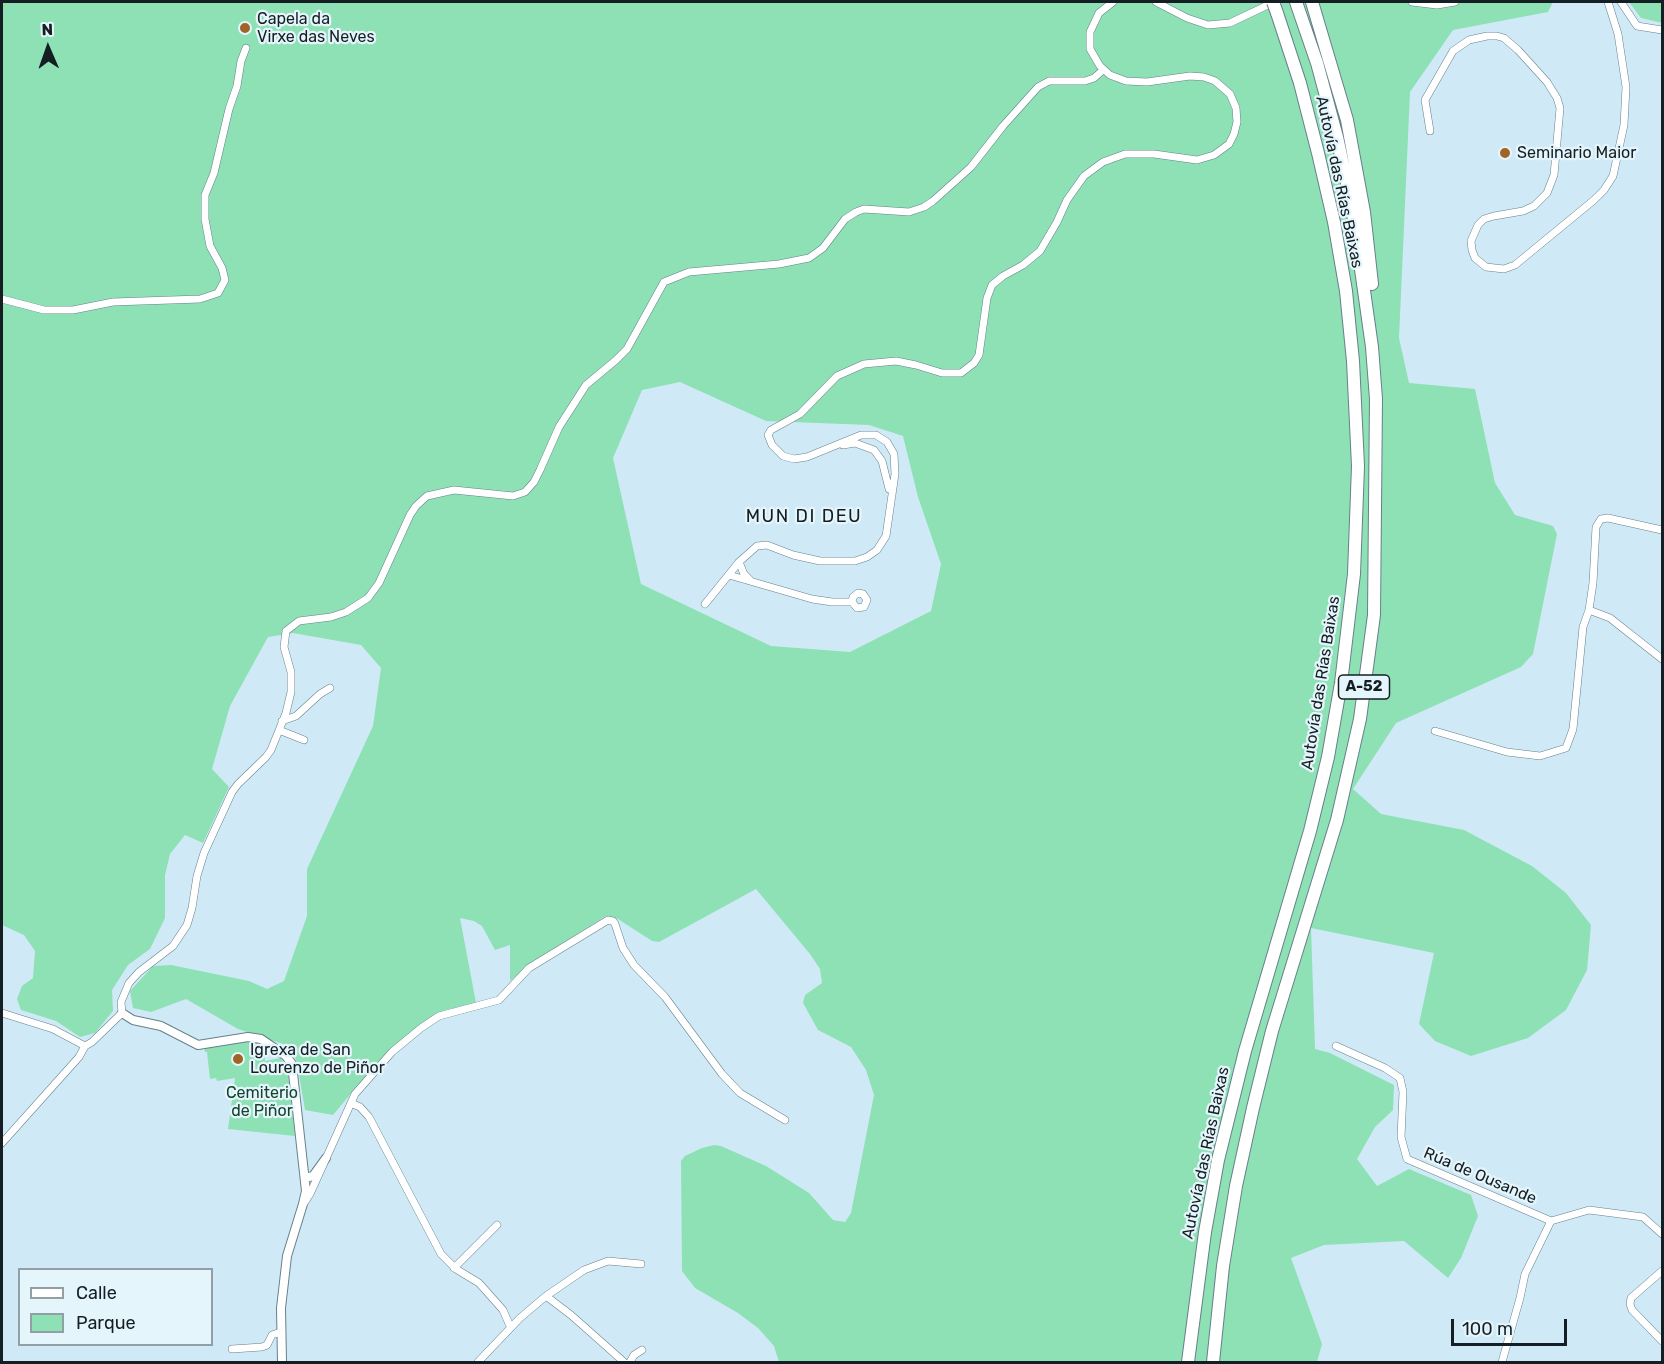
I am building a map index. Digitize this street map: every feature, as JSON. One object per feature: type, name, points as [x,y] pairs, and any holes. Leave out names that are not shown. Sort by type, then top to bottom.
[{"type":"highway","name":"Autovía das Rías Baixas","points":[[1213,1362],[1223,1266],[1236,1186],[1272,1031],[1337,820],[1360,719],[1374,615],[1376,399],[1369,324],[1352,206],[1338,137],[1297,2]]},
{"type":"highway","points":[[1312,2],[1347,120],[1364,212],[1378,348],[1376,399]]},
{"type":"highway","name":"Autovía das Rías Baixas","points":[[1188,1362],[1203,1243],[1218,1160],[1245,1051],[1310,831],[1328,757],[1341,683],[1354,574],[1358,466],[1353,361],[1346,291],[1334,222],[1318,153],[1300,83],[1275,5]]},
{"type":"street","points":[[705,604],[753,548],[764,545],[820,561],[855,561],[878,550],[886,536],[895,474],[894,453],[882,438],[872,434],[861,435],[807,457],[791,458],[783,456],[774,448],[768,435],[775,427],[800,414],[837,376],[864,364],[896,361],[950,374],[965,370],[974,363],[979,355],[987,298],[992,285],[1040,251],[1067,200],[1084,176],[1103,162],[1132,153],[1202,160],[1222,150],[1232,139],[1237,122],[1236,108],[1230,94],[1215,81],[1190,76],[1147,82],[1126,81],[1115,78],[1103,70],[1091,52],[1089,37],[1091,27],[1099,13],[1113,2]]},
{"type":"street","points":[[1156,2],[1208,26],[1230,23],[1275,5]]},
{"type":"street","points":[[1412,2],[1437,5],[1455,2]]},
{"type":"street","points":[[1430,130],[1425,100],[1453,51],[1469,40],[1487,36],[1504,38],[1547,82],[1560,108],[1554,175],[1547,193],[1534,206],[1523,211],[1484,219],[1478,225],[1471,241],[1475,258],[1486,267],[1504,268],[1515,265],[1594,200],[1613,176],[1624,125],[1626,87],[1621,46],[1608,2]]},
{"type":"street","points":[[1621,2],[1637,26],[1662,30]]},
{"type":"street","points":[[2,299],[44,310],[73,310],[113,302],[200,299],[218,293],[225,280],[222,268],[210,246],[205,219],[206,195],[214,173],[246,48]]},
{"type":"street","points":[[122,1013],[121,1002],[129,983],[139,972],[173,946],[182,933],[192,908],[201,861],[222,810],[238,784],[269,754],[290,700],[291,672],[284,647],[286,631],[299,621],[346,612],[368,598],[379,583],[406,521],[416,506],[427,496],[454,490],[513,496],[525,492],[537,476],[559,428],[586,385],[627,349],[664,282],[689,272],[779,264],[809,258],[823,248],[845,219],[856,212],[864,209],[909,212],[924,207],[971,167],[1038,87],[1049,81],[1085,81],[1094,78],[1103,70]]},
{"type":"street","points":[[874,450],[876,441],[882,438]]},
{"type":"street","points":[[829,449],[855,443],[874,450],[882,461],[891,494]]},
{"type":"street","points":[[1435,730],[1507,752],[1540,756],[1566,748],[1573,729],[1583,627],[1589,610],[1596,527],[1601,519],[1608,518],[1662,530]]},
{"type":"street","points":[[740,562],[744,574],[750,581]]},
{"type":"street","points":[[729,575],[812,599],[852,602]]},
{"type":"street","points":[[1589,610],[1610,618],[1662,659]]},
{"type":"street","points":[[282,721],[296,716],[330,688]]},
{"type":"street","points":[[279,730],[304,740]]},
{"type":"street","points":[[303,1204],[310,1194],[361,1085],[392,1052],[421,1028],[446,1013],[499,1000],[529,968],[608,920],[615,924],[619,939],[629,958],[664,997],[722,1074],[740,1093],[785,1120]]},
{"type":"street","points":[[2,1013],[53,1029],[85,1046]]},
{"type":"street","points":[[2,1143],[79,1057],[85,1046],[122,1013]]},
{"type":"street","points":[[122,1013],[133,1020],[161,1026],[192,1043],[204,1045],[255,1037],[266,1041],[286,1056],[293,1068],[306,1191],[287,1256],[281,1302],[282,1362]]},
{"type":"street","name":"Rúa de Ousande","points":[[1336,1046],[1385,1068],[1400,1078],[1401,1137],[1407,1159],[1551,1221],[1589,1210],[1643,1216],[1662,1234]]},
{"type":"street","points":[[351,1103],[360,1107],[369,1116],[439,1252],[454,1268],[479,1283],[503,1310],[510,1326]]},
{"type":"street","points":[[305,1178],[313,1176],[326,1158]]},
{"type":"street","name":"Rúa de Ousande","points":[[1502,1362],[1525,1274],[1551,1221]]},
{"type":"street","points":[[454,1268],[497,1225]]},
{"type":"street","points":[[478,1362],[510,1326],[546,1296],[584,1270],[600,1263],[617,1261],[641,1264]]},
{"type":"street","points":[[1662,1271],[1631,1298],[1630,1304],[1632,1310],[1662,1341]]},
{"type":"street","points":[[546,1296],[624,1362]]},
{"type":"street","points":[[232,1349],[262,1347],[267,1345],[272,1335],[281,1332]]},
{"type":"street","points":[[630,1362],[634,1355],[642,1350]]},
{"type":"green space","points":[[2,2],[1553,2],[1548,12],[1453,30],[1410,92],[1399,338],[1409,383],[1475,389],[1495,483],[1515,515],[1553,526],[1557,534],[1533,654],[1521,667],[1396,723],[1353,789],[1381,814],[1464,830],[1532,866],[1566,893],[1591,925],[1587,970],[1566,1010],[1528,1038],[1471,1056],[1435,1041],[1419,1024],[1434,953],[1311,928],[1315,1049],[1330,1053],[1394,1085],[1393,1110],[1375,1127],[1357,1159],[1377,1186],[1409,1169],[1471,1195],[1478,1216],[1461,1258],[1448,1278],[1404,1241],[1324,1245],[1291,1258],[1322,1344],[1317,1362],[779,1362],[774,1346],[758,1328],[738,1313],[695,1288],[682,1271],[681,1161],[685,1156],[702,1148],[721,1146],[766,1166],[809,1193],[833,1220],[845,1222],[851,1213],[874,1095],[866,1070],[851,1047],[818,1030],[803,1003],[805,995],[822,983],[820,969],[756,889],[659,942],[652,941],[618,919],[606,916],[536,960],[510,981],[510,945],[495,950],[482,926],[474,921],[460,918],[476,1003],[445,1010],[419,1025],[389,1052],[333,1115],[305,1110],[297,1063],[286,1045],[238,1029],[186,999],[151,1012],[133,1008],[130,991],[153,966],[171,965],[249,981],[267,989],[284,981],[307,916],[307,869],[373,726],[381,668],[361,645],[293,633],[268,637],[230,706],[212,769],[229,787],[203,843],[185,835],[170,854],[165,875],[165,918],[150,949],[128,965],[112,990],[113,1011],[95,1033],[80,1037],[56,1021],[21,1010],[17,999],[22,986],[33,978],[35,951],[24,935],[2,925]],"holes":[[[680,382],[766,421],[869,425],[903,436],[918,497],[941,564],[931,611],[850,652],[771,646],[641,584],[613,458],[642,390]]]},
{"type":"green space","points":[[1629,2],[1662,2],[1662,23],[1641,18]]},
{"type":"green space","name":"Cemiterio de Piñor","points":[[250,1041],[263,1045],[265,1061],[280,1058],[287,1066],[295,1136],[228,1129],[235,1078],[217,1081],[216,1078],[210,1079],[207,1052],[204,1048]]},
{"type":"place","name":"Capela da Virxe das Neves","points":[[245,28]]},
{"type":"place","name":"Seminario Maior","points":[[1505,153]]},
{"type":"place","name":"Igrexa de San Lourenzo de Piñor","points":[[238,1059]]},
{"type":"district","name":"MUN DI DEU","points":[[804,517]]}]
